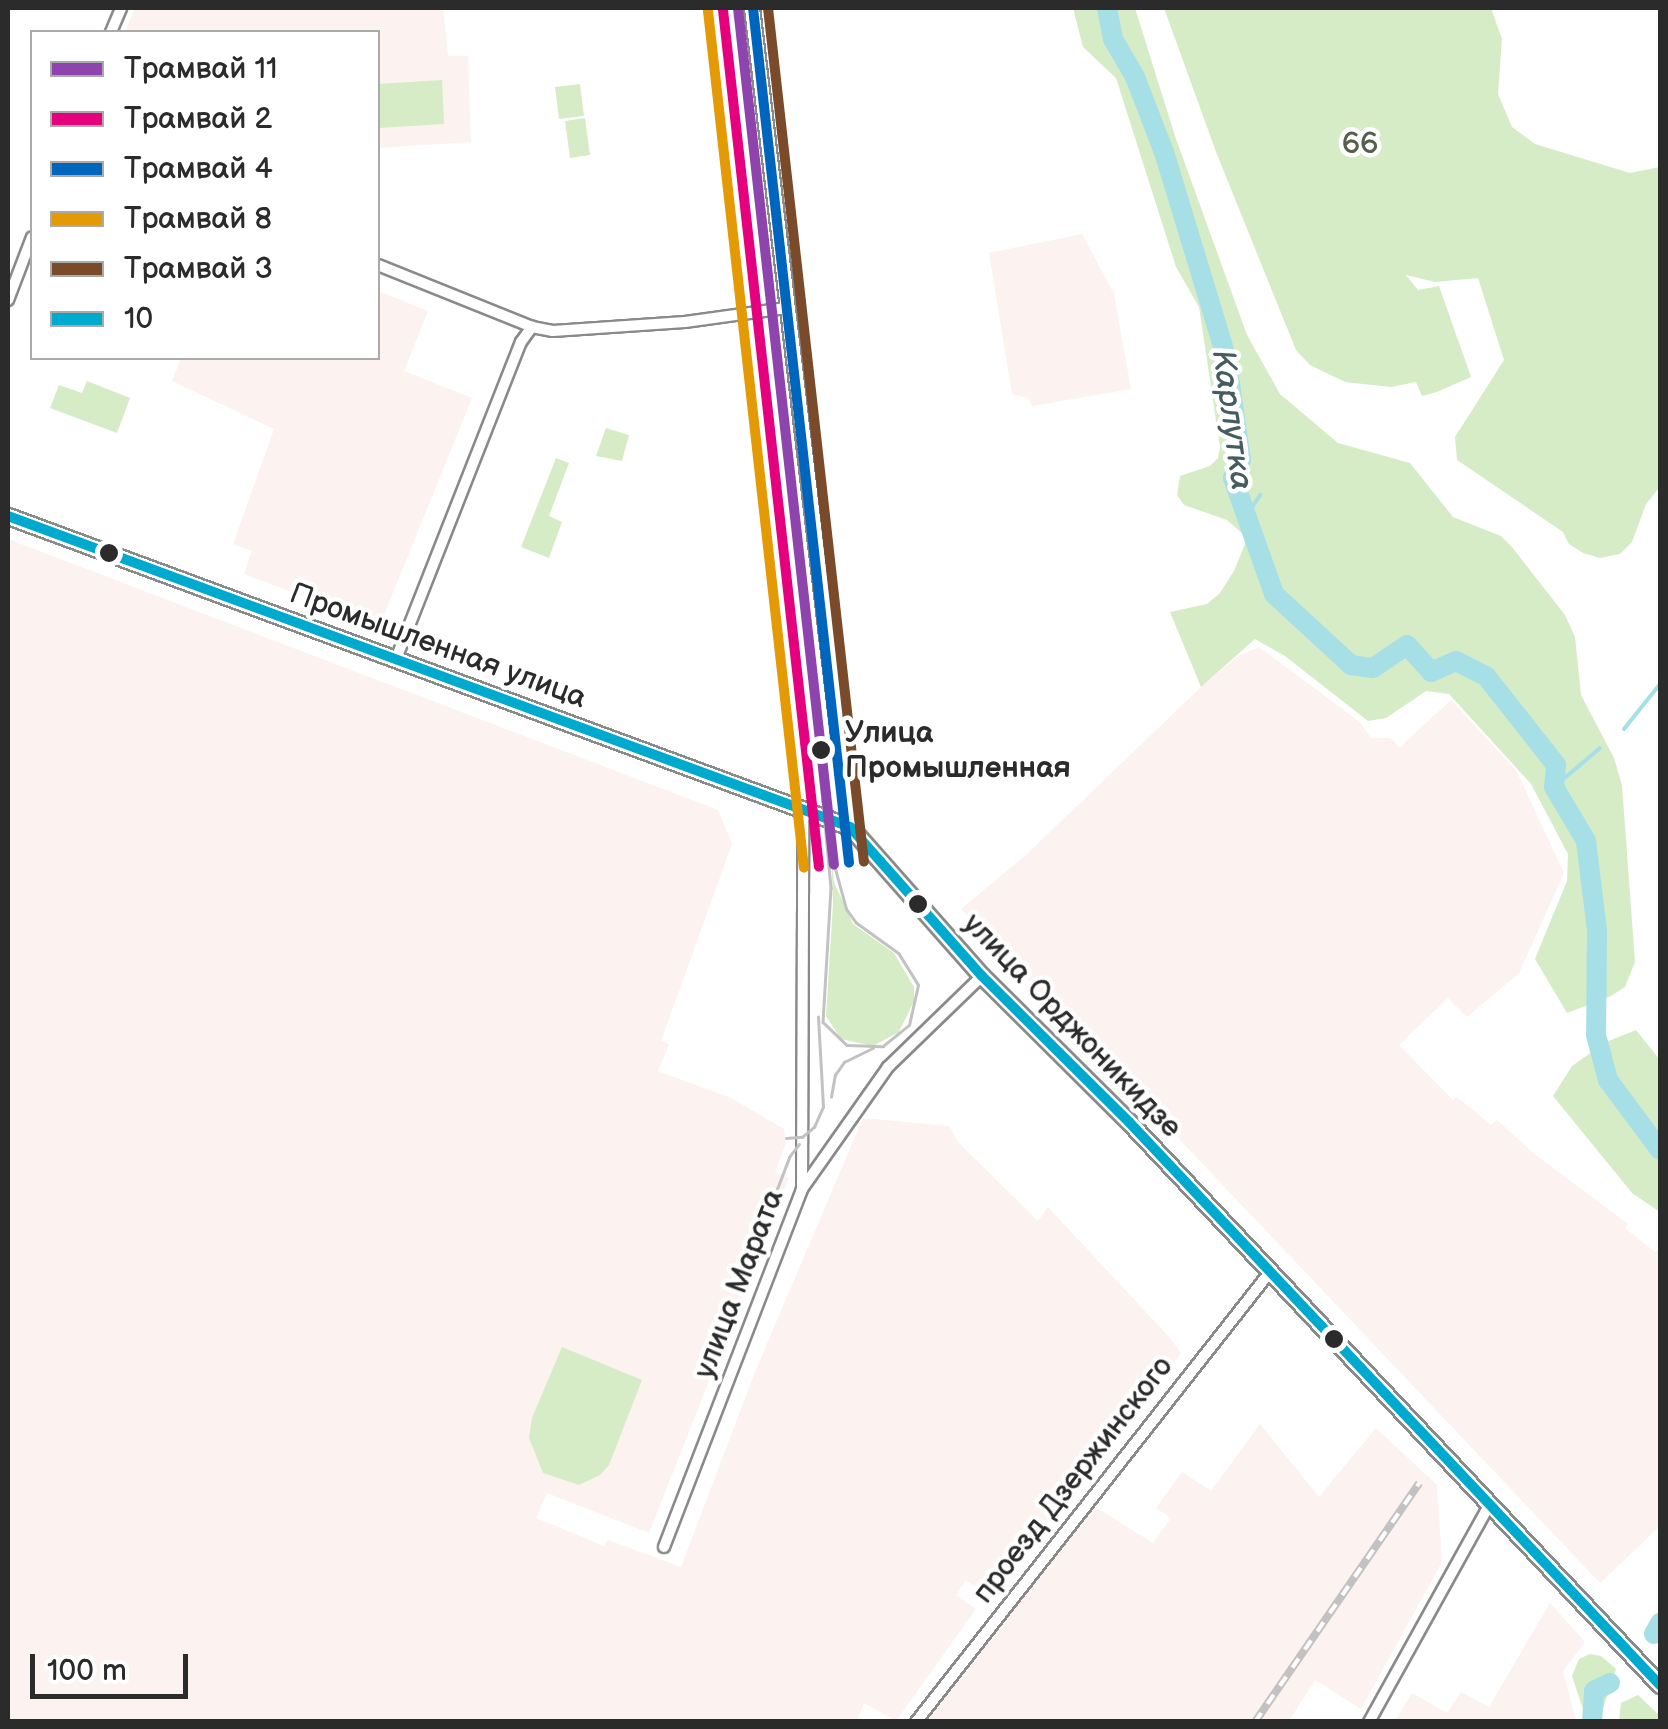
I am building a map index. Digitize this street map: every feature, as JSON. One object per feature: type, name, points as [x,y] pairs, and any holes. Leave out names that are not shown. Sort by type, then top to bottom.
[{"type":"main road","points":[[752,8],[850,827]]},
{"type":"main road","name":"Промышленная улица","points":[[8,516],[850,827]]},
{"type":"main road","name":"улица Орджоникидзе","points":[[850,827],[982,976],[1130,1122],[1660,1685]]},
{"type":"street","points":[[8,300],[30,243]]},
{"type":"street","points":[[380,267],[532,327],[553,331],[685,322],[786,308]]},
{"type":"street","points":[[396,659],[521,342],[532,327]]},
{"type":"street","points":[[802,1189],[803,810]]},
{"type":"street","name":"улица Марата","points":[[664,1547],[802,1189],[888,1067],[982,976]]},
{"type":"street","name":"проезд Дзержинского","points":[[916,1722],[1270,1272]]},
{"type":"street","points":[[1369,1722],[1490,1504]]},
{"type":"shaded area","points":[[135,8],[443,8],[448,56],[468,56],[471,142],[380,148],[380,30],[126,30]]},
{"type":"shaded area","points":[[1082,234],[1114,294],[1131,389],[1032,406],[1028,398],[1012,394],[989,253]]},
{"type":"shaded area","points":[[380,292],[428,311],[404,371],[472,398],[380,625],[244,574],[252,551],[233,544],[274,429],[172,381],[180,360],[380,360]]},
{"type":"shaded area","points":[[8,539],[718,810],[732,844],[661,1041],[669,1044],[658,1071],[731,1098],[784,1129],[786,1143],[775,1172],[789,1178],[649,1533],[547,1493],[536,1518],[604,1546],[608,1540],[681,1567],[755,1372],[863,1118],[949,1126],[959,1143],[1038,1221],[1048,1207],[1169,1337],[1181,1353],[996,1590],[983,1593],[966,1580],[956,1595],[976,1609],[896,1721],[864,1703],[858,1718],[865,1721],[8,1721]]},
{"type":"shaded area","points":[[1259,647],[1360,722],[1371,738],[1390,738],[1400,747],[1451,700],[1516,770],[1564,873],[1519,973],[1467,1017],[1448,998],[1399,1045],[1453,1100],[1457,1097],[1491,1125],[1497,1120],[1533,1153],[1628,1224],[1625,1228],[1655,1252],[1660,1247],[1660,1526],[1600,1583],[961,909],[1027,854],[1201,687],[1238,656]]},
{"type":"shaded area","points":[[1260,1424],[1319,1497],[1376,1428],[1437,1485],[1442,1562],[1361,1709],[1315,1680],[1289,1721],[927,1721],[1095,1507],[1153,1543],[1171,1518],[1156,1508],[1182,1472],[1211,1491]]},
{"type":"shaded area","points":[[1550,1603],[1585,1642],[1563,1671],[1576,1721],[1395,1721],[1412,1693],[1447,1713],[1461,1692],[1489,1707]]},
{"type":"green space","points":[[1073,8],[1135,8],[1175,136],[1247,335],[1280,394],[1338,443],[1410,463],[1453,517],[1501,536],[1565,615],[1575,637],[1581,695],[1614,758],[1622,785],[1635,962],[1625,987],[1611,996],[1567,1013],[1535,959],[1567,881],[1568,854],[1531,784],[1449,694],[1426,691],[1386,718],[1368,721],[1285,656],[1255,639],[1201,687],[1170,612],[1207,604],[1220,593],[1234,571],[1245,544],[1244,535],[1227,520],[1184,505],[1177,495],[1180,476],[1210,466],[1218,458],[1220,447],[1199,307],[1176,267],[1116,78],[1083,47]]},
{"type":"green space","name":"66","points":[[1164,8],[1491,8],[1502,39],[1498,94],[1512,127],[1535,144],[1630,173],[1660,167],[1660,487],[1646,504],[1632,542],[1620,554],[1600,558],[1583,553],[1569,544],[1563,532],[1457,460],[1455,437],[1504,360],[1478,278],[1435,282],[1406,275],[1418,290],[1439,286],[1471,377],[1437,392],[1422,396],[1416,382],[1391,387],[1345,382],[1310,365],[1296,350],[1216,152]]},
{"type":"green space","points":[[442,80],[444,124],[380,128],[380,84]]},
{"type":"green space","points":[[580,84],[584,116],[559,119],[555,87]]},
{"type":"green space","points":[[585,118],[590,155],[570,158],[565,121]]},
{"type":"green space","points":[[87,381],[130,398],[117,433],[50,408],[59,385],[82,393]]},
{"type":"green space","points":[[606,428],[629,435],[622,461],[596,456]]},
{"type":"green space","points":[[556,458],[569,463],[549,516],[562,522],[549,558],[521,547]]},
{"type":"green space","points":[[831,849],[834,882],[853,924],[894,953],[914,987],[914,1001],[899,1032],[873,1046],[841,1039],[826,1016],[833,903]]},
{"type":"green space","points":[[1636,1030],[1660,1060],[1660,1212],[1632,1193],[1553,1096],[1572,1066],[1606,1042]]},
{"type":"green space","points":[[562,1347],[642,1380],[609,1465],[600,1475],[579,1485],[543,1473],[529,1438],[532,1418]]},
{"type":"green space","points":[[1590,1654],[1601,1656],[1616,1669],[1599,1721],[1587,1721],[1572,1676],[1579,1659]]},
{"type":"green space","points":[[1638,1695],[1660,1716],[1660,1721],[1619,1721],[1621,1703]]},
{"type":"waterway","name":"Карлутка","points":[[1107,8],[1113,39],[1135,77],[1164,152],[1226,356],[1241,460],[1233,478],[1274,594],[1351,665],[1373,668],[1407,645],[1431,672],[1456,661],[1486,676],[1556,765],[1554,787],[1586,841],[1597,930],[1596,1035],[1608,1080],[1660,1150]]},
{"type":"waterway","points":[[1248,513],[1260,495]]},
{"type":"waterway","points":[[1624,729],[1660,684]]},
{"type":"waterway","points":[[1554,787],[1600,748]]},
{"type":"waterway","name":"Карлутка","points":[[1654,1634],[1660,1623]]},
{"type":"waterway","name":"Карлутка","points":[[1592,1722],[1594,1691],[1610,1683]]},
{"type":"tram line","name":"11","points":[[738,8],[834,865]]},
{"type":"tram line","name":"4","points":[[753,8],[849,863]]},
{"type":"tram line","name":"3","points":[[768,8],[864,862]]},
{"type":"tram line","name":"2","points":[[723,10],[819,867]]},
{"type":"tram line","name":"8","points":[[708,11],[804,868]]},
{"type":"tram line","points":[[818,750],[831,888],[823,1022],[847,1045],[883,1046],[909,1025],[918,985],[899,954],[856,923],[846,909],[834,865]]},
{"type":"tram line","points":[[786,1138],[802,1137],[814,1127],[823,1107],[818,1017]]},
{"type":"tram line","points":[[831,1097],[835,1075],[844,1062],[873,1048]]},
{"type":"tram line","points":[[777,1189],[789,1157],[799,1144]]},
{"type":"railway","points":[[1255,1722],[1419,1483]]},
{"type":"transit line","name":"10","points":[[8,516],[850,827],[982,976],[1129,1122],[1660,1685]]},
{"type":"place","name":"Улица Промышленная","points":[[821,750]]}]
